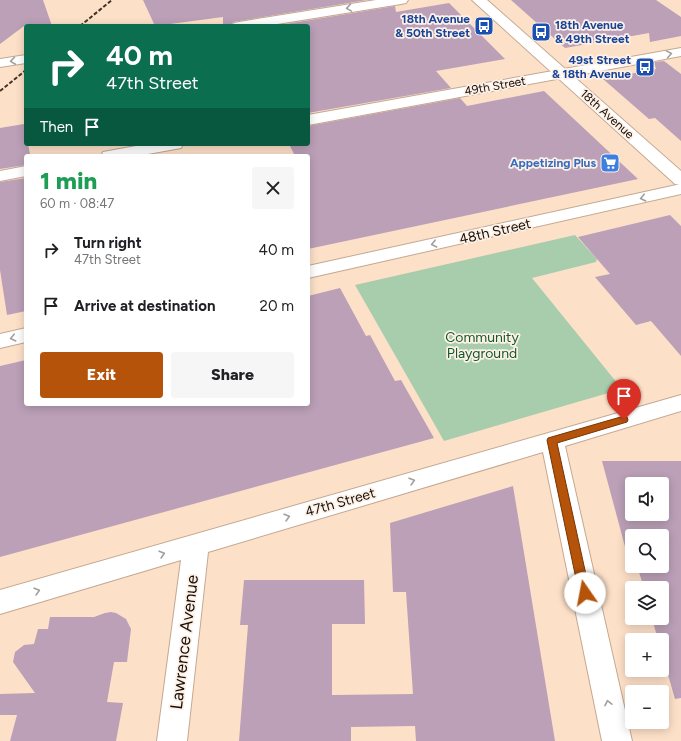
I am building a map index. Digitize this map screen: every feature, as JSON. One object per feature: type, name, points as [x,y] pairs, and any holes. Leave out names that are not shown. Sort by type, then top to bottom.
[{"type":"street","points":[[251,24],[401,0]]},
{"type":"street","name":"18th Avenue","points":[[479,0],[681,180]]},
{"type":"street","name":"49th Street","points":[[310,120],[681,52]]},
{"type":"street","points":[[0,63],[24,59]]},
{"type":"street","points":[[120,154],[164,146]]},
{"type":"street","points":[[0,176],[24,171]]},
{"type":"street","name":"48th Street","points":[[310,272],[681,189]]},
{"type":"street","points":[[0,341],[24,335]]},
{"type":"street","name":"47th Street","points":[[0,602],[681,403]]},
{"type":"street","points":[[552,440],[617,741]]},
{"type":"street","name":"Lawrence Avenue","points":[[172,741],[196,544]]},
{"type":"green space","name":"Community Playground","points":[[575,235],[597,259],[596,262],[532,278],[622,389],[444,441],[355,285]]},
{"type":"building","points":[[0,0],[43,0],[51,24],[24,24],[24,26],[0,44]]},
{"type":"building","points":[[143,0],[367,0],[233,22],[232,24],[223,24],[223,17],[170,24],[154,24]]},
{"type":"building","points":[[511,0],[656,0],[681,17],[681,36],[650,42],[649,33],[565,48]]},
{"type":"building","points":[[449,3],[505,59],[436,71],[451,88],[310,113],[310,24],[286,24],[395,6],[396,12]]},
{"type":"building","points":[[664,61],[681,74],[681,141],[655,118],[649,119],[603,79],[656,69],[654,62]]},
{"type":"building","points":[[544,91],[638,179],[310,249],[310,154],[294,154],[290,146],[310,146],[310,126],[460,98],[467,106]]},
{"type":"building","points":[[24,124],[24,146],[28,146],[30,154],[24,154],[24,165],[0,169],[0,128]]},
{"type":"building","points":[[24,178],[24,311],[7,315],[0,270],[0,182]]},
{"type":"building","points":[[670,215],[681,226],[681,356],[651,321],[636,325],[595,277],[610,274],[578,237]]},
{"type":"building","points":[[340,288],[366,336],[370,335],[395,381],[401,380],[434,438],[0,557],[0,366],[24,360],[24,406],[310,406],[310,296]]},
{"type":"building","points":[[602,461],[681,461],[681,698],[675,699],[669,677],[669,633],[656,633],[654,625],[669,625],[669,581],[642,581],[639,573],[669,573],[669,529],[625,529],[625,547]]},
{"type":"building","points":[[513,486],[555,741],[416,741],[415,726],[351,727],[351,741],[239,741],[248,625],[240,625],[244,580],[364,580],[365,624],[332,624],[332,695],[413,694],[406,592],[393,592],[390,523]]},
{"type":"building","points":[[111,612],[116,613],[126,619],[131,629],[127,662],[114,662],[107,702],[123,703],[116,741],[10,741],[17,715],[0,715],[0,694],[35,693],[13,662],[15,652],[24,645],[34,644],[38,629],[48,629],[50,617],[94,617]]},
{"type":"railway","points":[[82,24],[112,0]]},
{"type":"railway","points":[[0,91],[24,72]]},
{"type":"place","name":"18th Avenue & 50th Street","points":[[484,26]]},
{"type":"place","name":"18th Avenue & 49th Street","points":[[541,32]]},
{"type":"place","name":"49st Street & 18th Avenue","points":[[645,67]]},
{"type":"place","name":"Appetizing Plus","points":[[610,163]]},
{"type":"route","points":[[585,593],[552,440],[624,420]]}]
